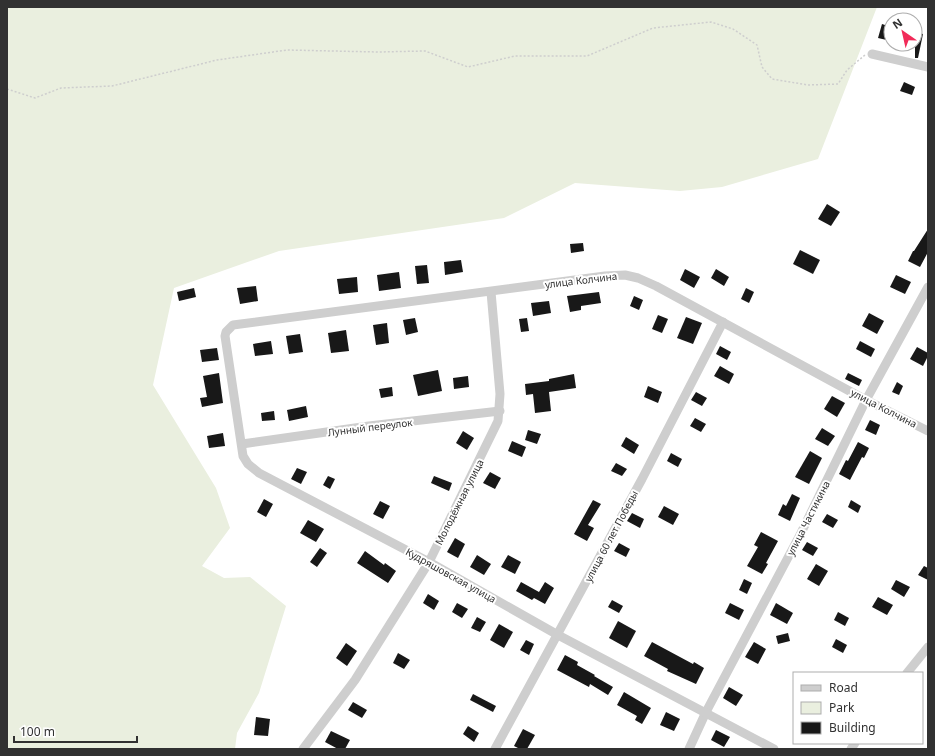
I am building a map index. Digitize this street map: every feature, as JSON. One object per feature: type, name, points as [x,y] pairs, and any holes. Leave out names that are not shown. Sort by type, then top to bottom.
[{"type":"street","points":[[872,54],[928,67]]},
{"type":"street","name":"улица Колчина","points":[[226,332],[233,325],[605,276],[625,275],[638,278],[656,286],[866,400],[928,431]]},
{"type":"street","name":"улица Частикина","points":[[690,749],[706,712],[801,533],[866,400],[928,287]]},
{"type":"street","name":"Молодёжная улица","points":[[303,749],[356,680],[429,562],[498,422],[500,411],[500,394],[491,292]]},
{"type":"street","name":"улица 60 лет Победы","points":[[495,749],[638,486],[723,322]]},
{"type":"street","name":"Кудряшовская улица","points":[[226,332],[225,336],[243,456],[248,464],[259,473],[429,562],[558,634],[774,749]]},
{"type":"street","name":"Лунный переулок","points":[[242,444],[369,426],[500,411]]},
{"type":"street","points":[[908,672],[928,647]]},
{"type":"path","points":[[7,89],[35,98],[61,88],[112,86],[217,60],[287,50],[378,52],[425,51],[468,67],[515,56],[587,56],[653,28],[710,22],[733,28],[757,45],[762,67],[772,79],[808,85],[838,84],[847,70],[865,55],[872,54]]},
{"type":"green space","points":[[7,7],[877,7],[818,159],[722,187],[680,191],[575,183],[504,218],[279,251],[174,288],[153,385],[216,488],[230,528],[202,566],[224,578],[250,577],[286,606],[259,693],[237,733],[235,749],[7,749]]},
{"type":"building","points":[[882,24],[883,39],[878,38]]},
{"type":"building","points":[[915,52],[919,52],[918,58],[915,58]]},
{"type":"building","points":[[904,82],[915,87],[912,95],[900,91]]},
{"type":"building","points":[[827,204],[840,212],[831,226],[818,219]]},
{"type":"building","points":[[928,229],[928,252],[920,267],[908,261]]},
{"type":"building","points":[[583,243],[584,251],[571,253],[570,244]]},
{"type":"building","points":[[800,250],[820,260],[813,274],[793,264]]},
{"type":"building","points":[[461,260],[463,272],[445,275],[444,262]]},
{"type":"building","points":[[427,265],[429,283],[417,284],[415,266]]},
{"type":"building","points":[[685,269],[700,277],[694,288],[680,280]]},
{"type":"building","points":[[716,269],[729,277],[724,286],[711,278]]},
{"type":"building","points":[[399,272],[401,288],[379,291],[377,275]]},
{"type":"building","points":[[896,275],[911,282],[905,294],[890,287]]},
{"type":"building","points":[[357,277],[358,292],[339,294],[337,279]]},
{"type":"building","points":[[256,286],[258,301],[240,304],[237,288]]},
{"type":"building","points":[[194,288],[196,297],[179,301],[177,292]]},
{"type":"building","points":[[746,288],[754,292],[749,303],[741,299]]},
{"type":"building","points":[[599,292],[601,303],[581,306],[581,310],[570,312],[567,296]]},
{"type":"building","points":[[634,296],[643,300],[639,310],[630,306]]},
{"type":"building","points":[[549,301],[551,313],[533,316],[531,303]]},
{"type":"building","points":[[869,313],[884,321],[877,334],[862,326]]},
{"type":"building","points":[[658,315],[668,319],[662,333],[652,329]]},
{"type":"building","points":[[686,317],[702,323],[693,344],[677,338]]},
{"type":"building","points":[[415,318],[418,332],[406,335],[403,320]]},
{"type":"building","points":[[527,318],[529,331],[521,332],[519,319]]},
{"type":"building","points":[[387,323],[389,343],[376,345],[373,325]]},
{"type":"building","points":[[346,330],[349,351],[331,353],[328,333]]},
{"type":"building","points":[[300,334],[303,352],[289,354],[286,336]]},
{"type":"building","points":[[271,341],[273,354],[255,356],[253,344]]},
{"type":"building","points":[[860,341],[875,349],[871,357],[856,349]]},
{"type":"building","points":[[720,346],[731,352],[727,360],[716,354]]},
{"type":"building","points":[[917,347],[928,353],[923,366],[910,359]]},
{"type":"building","points":[[217,348],[219,360],[202,362],[200,350]]},
{"type":"building","points":[[720,366],[734,374],[729,384],[714,376]]},
{"type":"building","points":[[438,370],[442,391],[418,396],[413,375]]},
{"type":"building","points":[[219,373],[223,403],[202,407],[200,398],[207,397],[203,376]]},
{"type":"building","points":[[848,373],[862,380],[859,386],[845,379]]},
{"type":"building","points":[[574,374],[576,388],[549,392],[551,411],[535,413],[533,394],[526,395],[525,384],[549,381],[549,379]]},
{"type":"building","points":[[468,376],[469,387],[454,389],[453,378]]},
{"type":"building","points":[[897,382],[903,386],[899,395],[892,392]]},
{"type":"building","points":[[648,386],[662,392],[658,403],[644,397]]},
{"type":"building","points":[[392,387],[393,396],[381,398],[379,389]]},
{"type":"building","points":[[696,392],[707,398],[702,406],[691,400]]},
{"type":"building","points":[[832,396],[845,403],[837,417],[824,409]]},
{"type":"building","points":[[306,406],[308,417],[289,421],[287,410]]},
{"type":"building","points":[[274,411],[275,420],[262,421],[261,413]]},
{"type":"building","points":[[695,418],[706,424],[701,432],[690,426]]},
{"type":"building","points":[[870,420],[880,425],[876,435],[865,430]]},
{"type":"building","points":[[822,428],[835,436],[828,446],[815,439]]},
{"type":"building","points":[[528,430],[541,434],[537,444],[525,440]]},
{"type":"building","points":[[463,431],[474,438],[467,450],[456,443]]},
{"type":"building","points":[[223,433],[225,446],[209,448],[207,436]]},
{"type":"building","points":[[626,437],[639,445],[634,454],[621,446]]},
{"type":"building","points":[[512,441],[526,447],[522,457],[508,451]]},
{"type":"building","points":[[858,442],[869,448],[864,458],[862,457],[850,480],[839,474]]},
{"type":"building","points":[[810,451],[822,458],[809,484],[795,477]]},
{"type":"building","points":[[671,453],[682,459],[678,467],[667,461]]},
{"type":"building","points":[[616,463],[627,469],[622,476],[611,471]]},
{"type":"building","points":[[297,468],[307,472],[301,484],[291,479]]},
{"type":"building","points":[[490,472],[501,478],[495,489],[483,483]]},
{"type":"building","points":[[328,476],[335,479],[330,489],[323,485]]},
{"type":"building","points":[[434,476],[452,483],[449,491],[431,483]]},
{"type":"building","points":[[792,494],[800,498],[790,521],[778,515],[783,504],[786,506]]},
{"type":"building","points":[[264,499],[273,504],[266,517],[257,512]]},
{"type":"building","points":[[593,500],[601,504],[588,525],[594,528],[587,541],[574,534]]},
{"type":"building","points":[[851,500],[861,506],[858,513],[848,507]]},
{"type":"building","points":[[380,501],[390,506],[383,519],[373,514]]},
{"type":"building","points":[[664,506],[679,514],[673,525],[658,517]]},
{"type":"building","points":[[632,513],[644,519],[640,528],[627,521]]},
{"type":"building","points":[[827,514],[838,520],[833,528],[822,522]]},
{"type":"building","points":[[308,520],[324,529],[316,542],[300,533]]},
{"type":"building","points":[[761,532],[778,541],[762,574],[747,566],[758,547],[754,545]]},
{"type":"building","points":[[455,538],[465,544],[458,558],[447,552]]},
{"type":"building","points":[[807,542],[818,548],[813,556],[802,550]]},
{"type":"building","points":[[619,543],[630,549],[626,557],[614,551]]},
{"type":"building","points":[[320,548],[327,553],[317,567],[310,562]]},
{"type":"building","points":[[365,551],[384,565],[385,563],[396,571],[388,583],[357,563]]},
{"type":"building","points":[[477,555],[491,564],[484,575],[470,567]]},
{"type":"building","points":[[508,555],[521,562],[515,574],[501,567]]},
{"type":"building","points":[[816,564],[828,571],[819,586],[807,579]]},
{"type":"building","points":[[924,566],[928,568],[928,580],[918,575]]},
{"type":"building","points":[[744,579],[752,583],[747,594],[739,590]]},
{"type":"building","points":[[896,580],[910,587],[904,597],[891,589]]},
{"type":"building","points":[[521,582],[539,592],[545,582],[554,588],[545,604],[534,598],[532,600],[516,591]]},
{"type":"building","points":[[428,594],[439,601],[434,610],[423,603]]},
{"type":"building","points":[[878,597],[893,605],[887,615],[872,607]]},
{"type":"building","points":[[612,600],[623,606],[619,613],[608,607]]},
{"type":"building","points":[[457,603],[468,609],[462,618],[452,612]]},
{"type":"building","points":[[730,603],[744,610],[739,620],[725,613]]},
{"type":"building","points":[[776,603],[793,613],[787,624],[770,615]]},
{"type":"building","points":[[838,612],[849,618],[845,626],[834,620]]},
{"type":"building","points":[[477,617],[486,622],[480,632],[471,628]]},
{"type":"building","points":[[618,621],[636,631],[627,648],[609,638]]},
{"type":"building","points":[[499,624],[513,632],[504,648],[490,640]]},
{"type":"building","points":[[788,633],[790,641],[778,644],[776,636]]},
{"type":"building","points":[[836,639],[847,645],[843,653],[832,647]]},
{"type":"building","points":[[526,640],[534,644],[529,655],[520,650]]},
{"type":"building","points":[[652,642],[693,664],[694,662],[704,668],[696,684],[667,671],[668,669],[644,656]]},
{"type":"building","points":[[754,642],[766,649],[758,664],[745,657]]},
{"type":"building","points":[[346,643],[357,651],[347,666],[336,658]]},
{"type":"building","points":[[398,653],[410,660],[404,669],[393,663]]},
{"type":"building","points":[[565,655],[578,662],[577,665],[613,687],[608,695],[590,684],[589,687],[557,670]]},
{"type":"building","points":[[729,687],[743,695],[736,706],[723,698]]},
{"type":"building","points":[[624,692],[651,708],[642,724],[635,720],[637,716],[617,705]]},
{"type":"building","points":[[473,694],[496,706],[493,712],[470,700]]},
{"type":"building","points":[[353,702],[367,710],[362,718],[348,710]]},
{"type":"building","points":[[666,712],[680,719],[674,731],[660,725]]},
{"type":"building","points":[[256,717],[270,719],[268,736],[254,735]]},
{"type":"building","points":[[468,726],[479,733],[474,742],[463,734]]},
{"type":"building","points":[[523,729],[535,735],[527,749],[520,749],[514,746]]},
{"type":"building","points":[[716,730],[730,737],[724,747],[711,740]]},
{"type":"building","points":[[331,731],[350,740],[345,749],[338,749],[325,742]]}]
